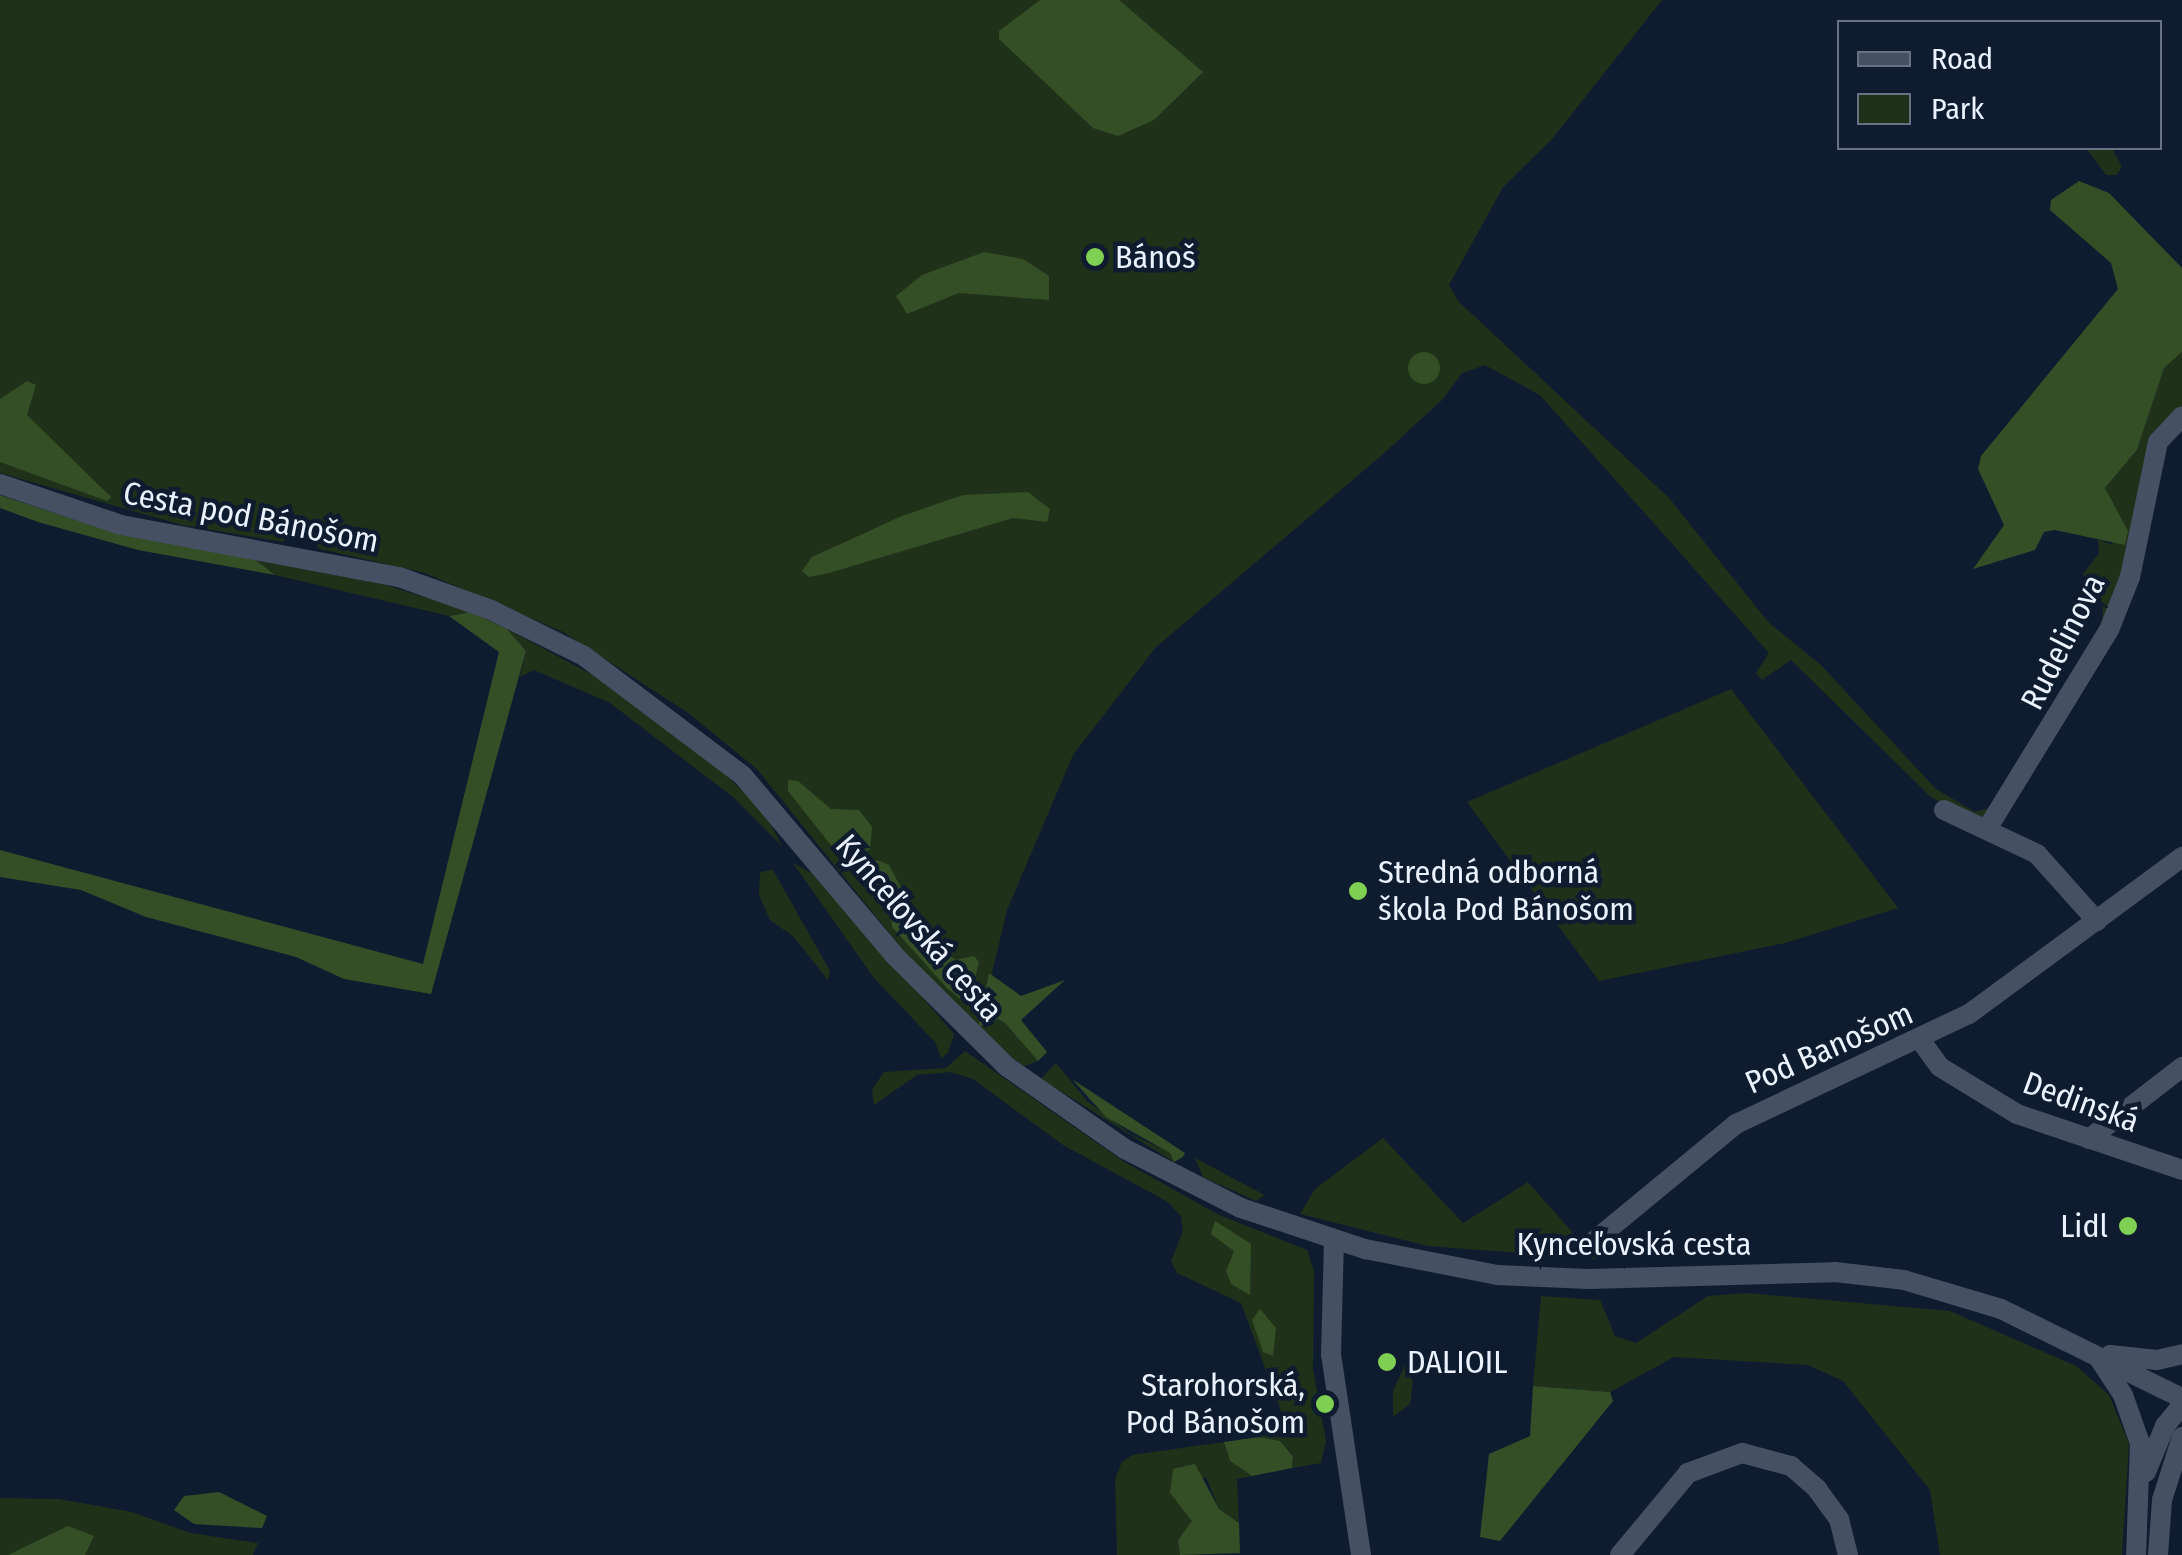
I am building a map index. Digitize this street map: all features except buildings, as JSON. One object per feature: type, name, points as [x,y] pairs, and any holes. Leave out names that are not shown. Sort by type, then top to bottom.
[{"type":"street","name":"Rudelinova","points":[[1988,829],[2109,630],[2130,577],[2158,442],[2182,416]]},
{"type":"street","name":"Cesta pod Bánošom","points":[[0,484],[121,524],[399,577],[491,610]]},
{"type":"street","name":"Kynceľovská cesta","points":[[491,610],[607,670],[723,757],[792,829],[918,982],[1041,1093],[1178,1179],[1334,1240],[1428,1264],[1530,1278],[1796,1272],[1904,1280],[2001,1308],[2093,1352]]},
{"type":"street","points":[[1944,810],[2037,854],[2097,920]]},
{"type":"street","name":"Pod Banošom","points":[[1594,1241],[1736,1124],[1921,1041],[1998,994],[2182,857]]},
{"type":"street","name":"Dedinská","points":[[1921,1041],[1940,1067],[2005,1108],[2182,1170]]},
{"type":"street","points":[[2089,1139],[2182,1067]]},
{"type":"street","points":[[1334,1240],[1331,1354],[1360,1555]]},
{"type":"street","points":[[2093,1352],[2143,1360],[2182,1354]]},
{"type":"street","points":[[2093,1352],[2182,1401],[2164,1426],[2142,1482]]},
{"type":"street","points":[[2093,1352],[2134,1420],[2142,1482],[2136,1555]]},
{"type":"street","points":[[2158,1555],[2182,1437]]},
{"type":"street","points":[[1620,1555],[1688,1472],[1742,1453],[1791,1466],[1817,1488],[1839,1519],[1848,1555]]},
{"type":"green space","points":[[0,0],[1662,0],[1552,139],[1503,187],[1449,285],[1458,301],[1669,498],[1769,623],[1820,664],[1936,789],[1975,812],[1994,807],[1979,821],[1932,798],[1791,660],[1762,680],[1756,673],[1769,653],[1540,395],[1485,365],[1462,373],[1442,400],[1382,455],[1156,647],[1073,755],[1007,910],[979,1028],[906,954],[757,769],[687,712],[563,632],[425,573],[320,549],[303,534],[291,532],[283,542],[182,525],[0,473]]},
{"type":"green space","points":[[1040,0],[1119,0],[1203,72],[1154,120],[1118,136],[1093,128],[999,39],[999,31]]},
{"type":"green space","points":[[2088,150],[2113,150],[2122,167],[2117,175],[2106,175]]},
{"type":"green space","points":[[2079,181],[2109,193],[2182,268],[2182,352],[2164,368],[2137,450],[2105,488],[2128,531],[2125,545],[2055,530],[2044,532],[2035,550],[1973,569],[2004,525],[1978,469],[1981,456],[2118,289],[2111,263],[2050,210],[2051,200]]},
{"type":"green space","points":[[984,252],[1023,259],[1049,276],[1049,300],[959,293],[907,314],[896,296],[922,275]]},
{"type":"green space","points":[[1424,352],[1435,357],[1440,368],[1435,379],[1424,384],[1413,379],[1408,368],[1413,357]]},
{"type":"green space","points":[[2182,352],[2182,408],[2157,432],[2130,555],[2102,630],[2103,609],[2083,574],[2099,553],[2098,539],[2112,545],[2120,518],[2105,488],[2137,450],[2164,368]]},
{"type":"green space","points":[[27,381],[36,385],[27,415],[111,497],[107,501],[0,462],[0,399]]},
{"type":"green space","points":[[1028,492],[1050,509],[1047,522],[1013,518],[829,573],[809,577],[802,571],[812,557],[902,516],[963,495]]},
{"type":"green space","points":[[0,495],[109,531],[254,559],[275,575],[138,550],[38,522],[0,508]]},
{"type":"green space","points":[[254,560],[383,584],[471,612],[449,616],[275,575]]},
{"type":"green space","points":[[471,612],[507,629],[526,651],[431,994],[344,979],[296,957],[146,917],[81,890],[0,877],[0,850],[423,964],[499,652],[449,616]]},
{"type":"green space","points":[[507,629],[602,680],[715,764],[764,812],[782,846],[733,797],[610,703],[534,670],[520,677],[526,651]]},
{"type":"green space","points":[[1731,689],[1898,908],[1785,943],[1599,981],[1467,802]]},
{"type":"green space","points":[[788,780],[798,781],[831,809],[859,810],[872,827],[870,849],[853,857],[834,849],[788,791]]},
{"type":"green space","points":[[877,860],[889,865],[931,944],[956,960],[974,956],[979,962],[971,994],[960,999],[892,927],[890,908],[867,872]]},
{"type":"green space","points":[[793,863],[817,876],[954,1034],[948,1053],[941,1058],[935,1042],[874,978]]},
{"type":"green space","points":[[773,870],[830,971],[828,980],[793,936],[770,920],[759,895],[760,872]]},
{"type":"green space","points":[[989,973],[1021,996],[1065,980],[1021,1020],[1047,1052],[1038,1061],[998,1019],[978,1028]]},
{"type":"green space","points":[[998,1019],[1038,1061],[1024,1066],[979,1028]]},
{"type":"green space","points":[[965,1051],[1123,1161],[1217,1214],[1307,1250],[1314,1271],[1313,1369],[1326,1441],[1321,1463],[1292,1468],[1293,1455],[1280,1441],[1259,1437],[1278,1428],[1281,1411],[1241,1303],[1177,1273],[1171,1261],[1183,1231],[1181,1216],[1168,1202],[1063,1145],[973,1079],[950,1072],[917,1075],[874,1105],[872,1089],[884,1072],[946,1068]]},
{"type":"green space","points":[[1056,1063],[1087,1101],[1132,1135],[1171,1153],[1174,1162],[1041,1079]]},
{"type":"green space","points":[[1072,1079],[1185,1153],[1183,1157],[1174,1162],[1170,1153],[1106,1117]]},
{"type":"green space","points":[[1383,1138],[1463,1223],[1528,1182],[1596,1259],[1428,1246],[1300,1214],[1315,1189]]},
{"type":"green space","points":[[1195,1158],[1265,1195],[1256,1201],[1203,1177]]},
{"type":"green space","points":[[1215,1221],[1251,1244],[1250,1295],[1231,1284],[1226,1271],[1234,1251],[1211,1234]]},
{"type":"green space","points":[[1746,1293],[1950,1311],[2076,1366],[2109,1395],[2129,1443],[2122,1555],[1940,1555],[1930,1490],[1843,1381],[1808,1365],[1674,1357],[1610,1392],[1533,1386],[1541,1296],[1600,1300],[1615,1336],[1636,1343],[1708,1296]]},
{"type":"green space","points":[[1260,1309],[1276,1328],[1273,1356],[1263,1352],[1252,1320]]},
{"type":"green space","points":[[1405,1365],[1413,1382],[1410,1404],[1393,1417],[1393,1391]]},
{"type":"green space","points":[[1533,1386],[1610,1392],[1613,1401],[1500,1541],[1480,1537],[1489,1454],[1530,1436]]},
{"type":"green space","points":[[1259,1437],[1280,1441],[1293,1456],[1292,1468],[1252,1476],[1230,1461],[1224,1442]]},
{"type":"green space","points":[[1224,1442],[1230,1461],[1252,1476],[1237,1479],[1239,1523],[1219,1509],[1206,1477],[1170,1493],[1193,1521],[1178,1540],[1180,1555],[1117,1555],[1115,1479],[1122,1462],[1132,1455]]},
{"type":"green space","points":[[1195,1464],[1219,1509],[1239,1523],[1240,1553],[1180,1555],[1178,1540],[1192,1521],[1170,1493],[1173,1469]]},
{"type":"green space","points":[[219,1492],[267,1516],[262,1528],[194,1524],[174,1510],[184,1496]]},
{"type":"green space","points":[[0,1498],[59,1499],[132,1512],[190,1533],[258,1543],[253,1555],[0,1555]]},
{"type":"green space","points":[[68,1526],[94,1536],[85,1555],[8,1555]]},
{"type":"place","name":"Bánoš","points":[[1095,257]]},
{"type":"place","name":"Stredná odborná škola Pod Bánošom","points":[[1358,891]]},
{"type":"place","name":"Lidl","points":[[2128,1226]]},
{"type":"place","name":"DALIOIL","points":[[1387,1362]]},
{"type":"place","name":"Starohorská, Pod Bánošom","points":[[1325,1404]]}]
